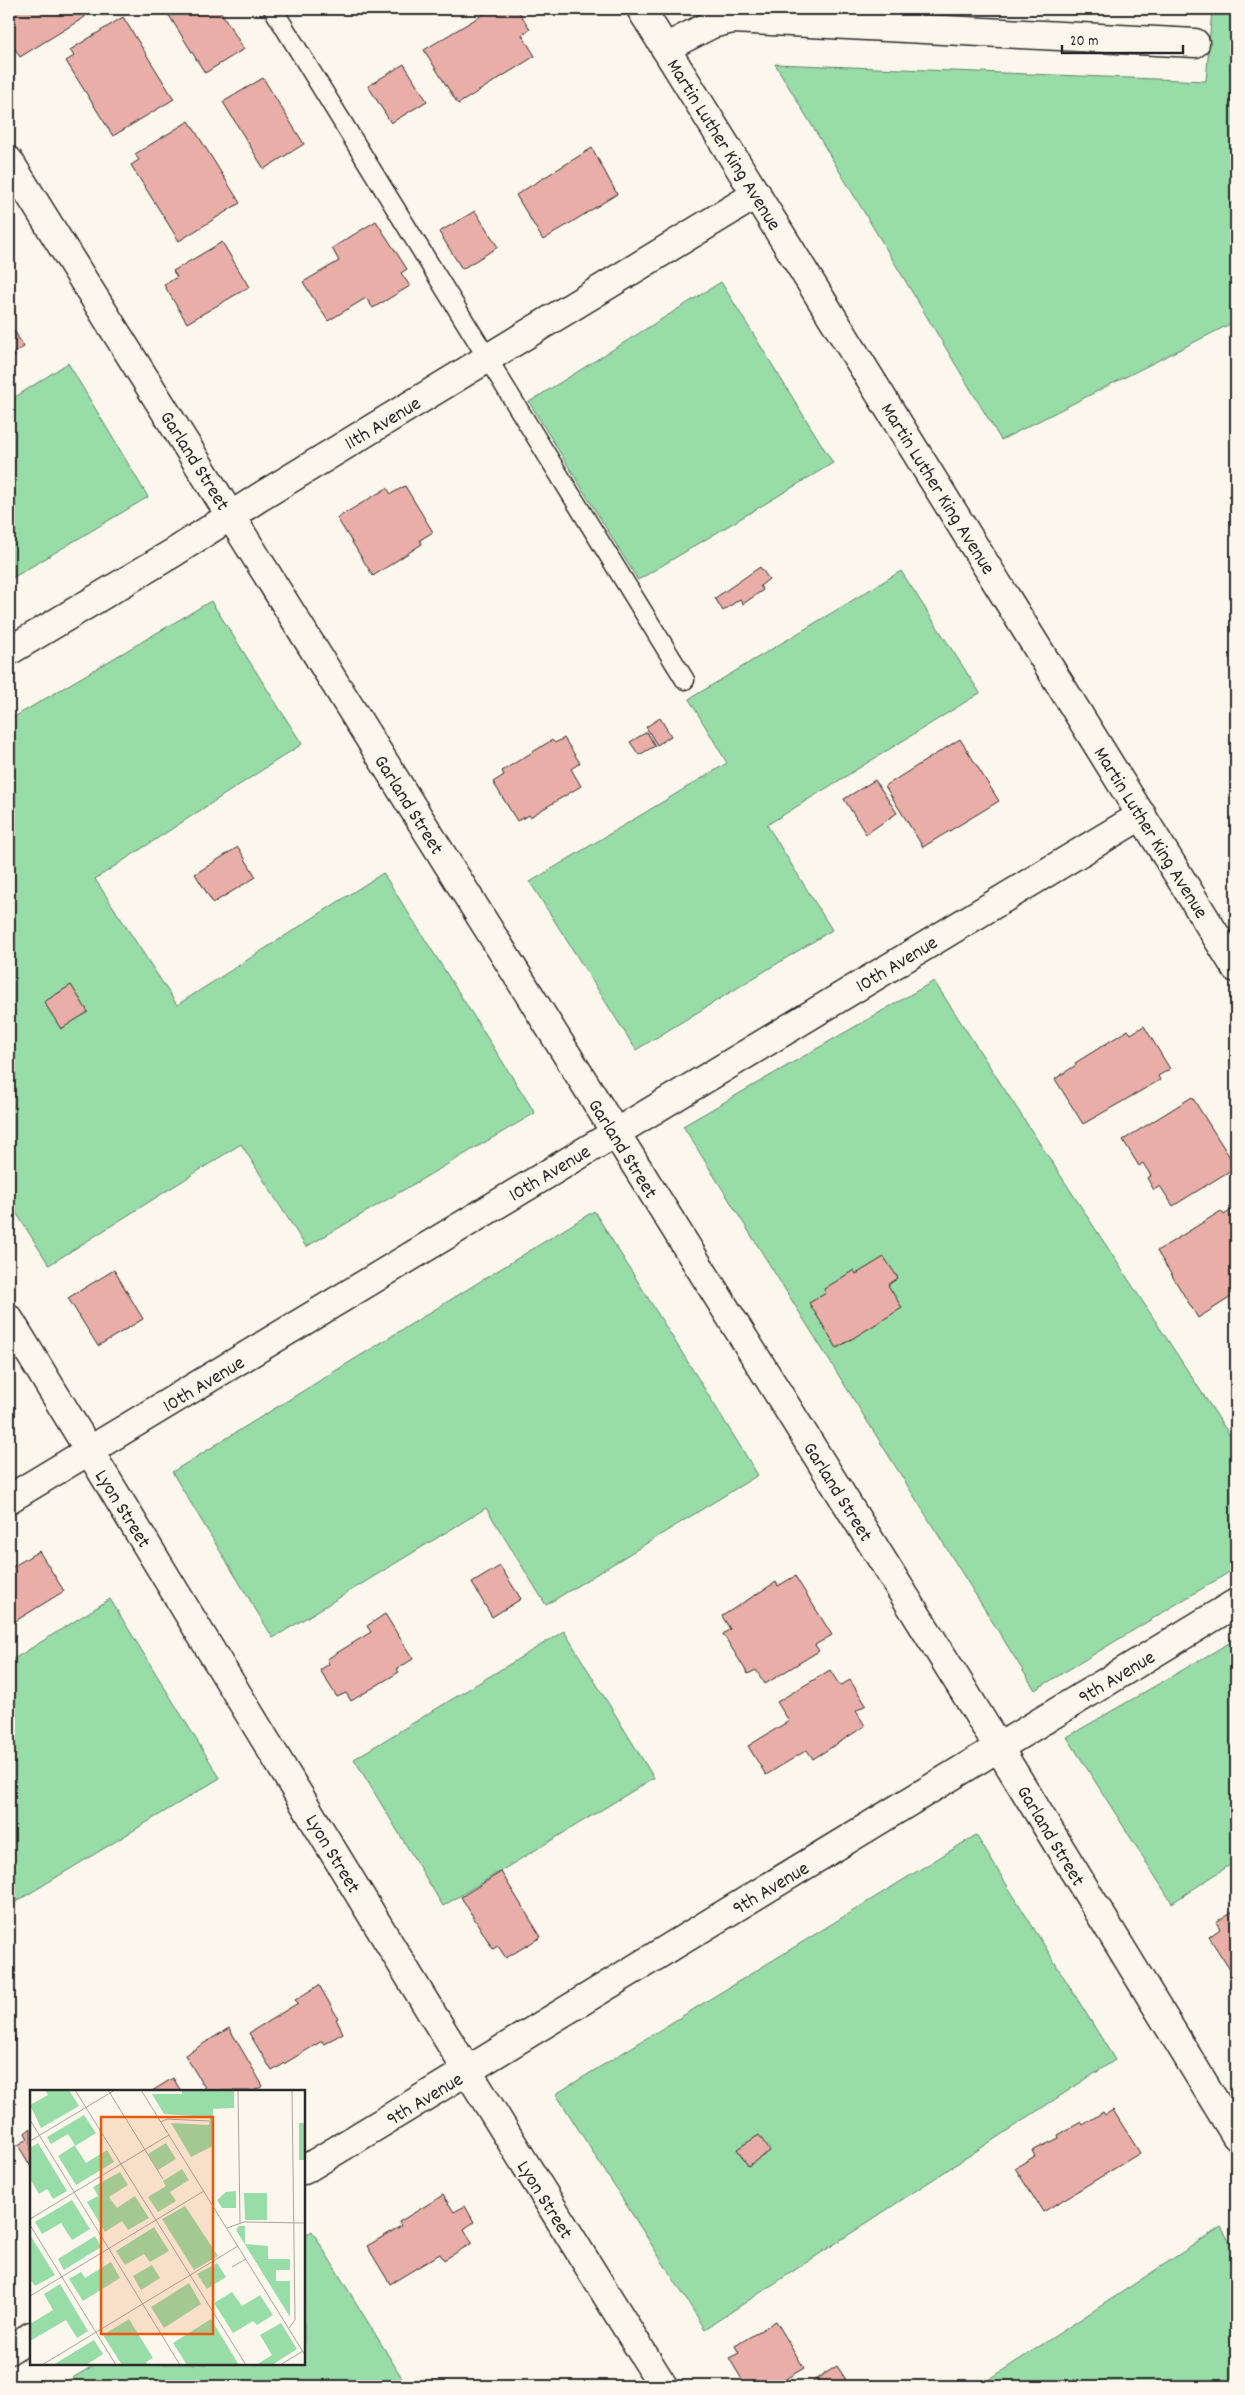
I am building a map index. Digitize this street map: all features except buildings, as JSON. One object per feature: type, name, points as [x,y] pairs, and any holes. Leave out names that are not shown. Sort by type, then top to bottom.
[{"type":"street","name":"Martin Luther King Avenue","points":[[641,9],[1236,968]]},
{"type":"street","points":[[665,48],[712,24],[733,19],[1195,43]]},
{"type":"street","name":"Garland Street","points":[[9,162],[999,1747],[1236,2136]]},
{"type":"street","name":"11th Avenue","points":[[9,651],[757,194]]},
{"type":"street","name":"10th Avenue","points":[[9,1499],[1142,815]]},
{"type":"street","name":"Lyon Street","points":[[9,1319],[468,2072],[662,2386]]},
{"type":"street","name":"9th Avenue","points":[[305,2169],[468,2072],[1236,1603]]},
{"type":"street","points":[[9,2350],[30,2337]]},
{"type":"lane","points":[[274,9],[685,680]]},
{"type":"green space","points":[[1212,9],[1236,9],[1236,321],[1001,440],[775,64],[1206,81]]},
{"type":"green space","points":[[721,282],[833,463],[638,580],[529,402]]},
{"type":"green space","points":[[68,363],[148,497],[9,580],[9,401]]},
{"type":"green space","points":[[901,571],[980,693],[767,825],[832,930],[636,1050],[530,882],[727,763],[689,699]]},
{"type":"green space","points":[[211,601],[302,744],[95,879],[177,1005],[383,873],[535,1113],[306,1247],[241,1144],[49,1265],[9,1201],[9,720]]},
{"type":"green space","points":[[934,981],[1236,1445],[1236,1568],[1035,1690],[683,1126]]},
{"type":"green space","points":[[594,1211],[758,1475],[546,1605],[486,1508],[273,1638],[172,1472]]},
{"type":"green space","points":[[110,1599],[220,1778],[9,1906],[9,1662]]},
{"type":"green space","points":[[564,1631],[654,1778],[443,1906],[354,1759]]},
{"type":"green space","points":[[1236,1639],[1236,1861],[1172,1903],[1067,1737]]},
{"type":"green space","points":[[976,1835],[1115,2060],[705,2329],[556,2094]]},
{"type":"green space","points":[[1221,2227],[1236,2252],[1236,2386],[979,2386]]},
{"type":"green space","points":[[312,2231],[407,2386],[59,2386],[94,2365],[305,2365],[305,2236]]}]
